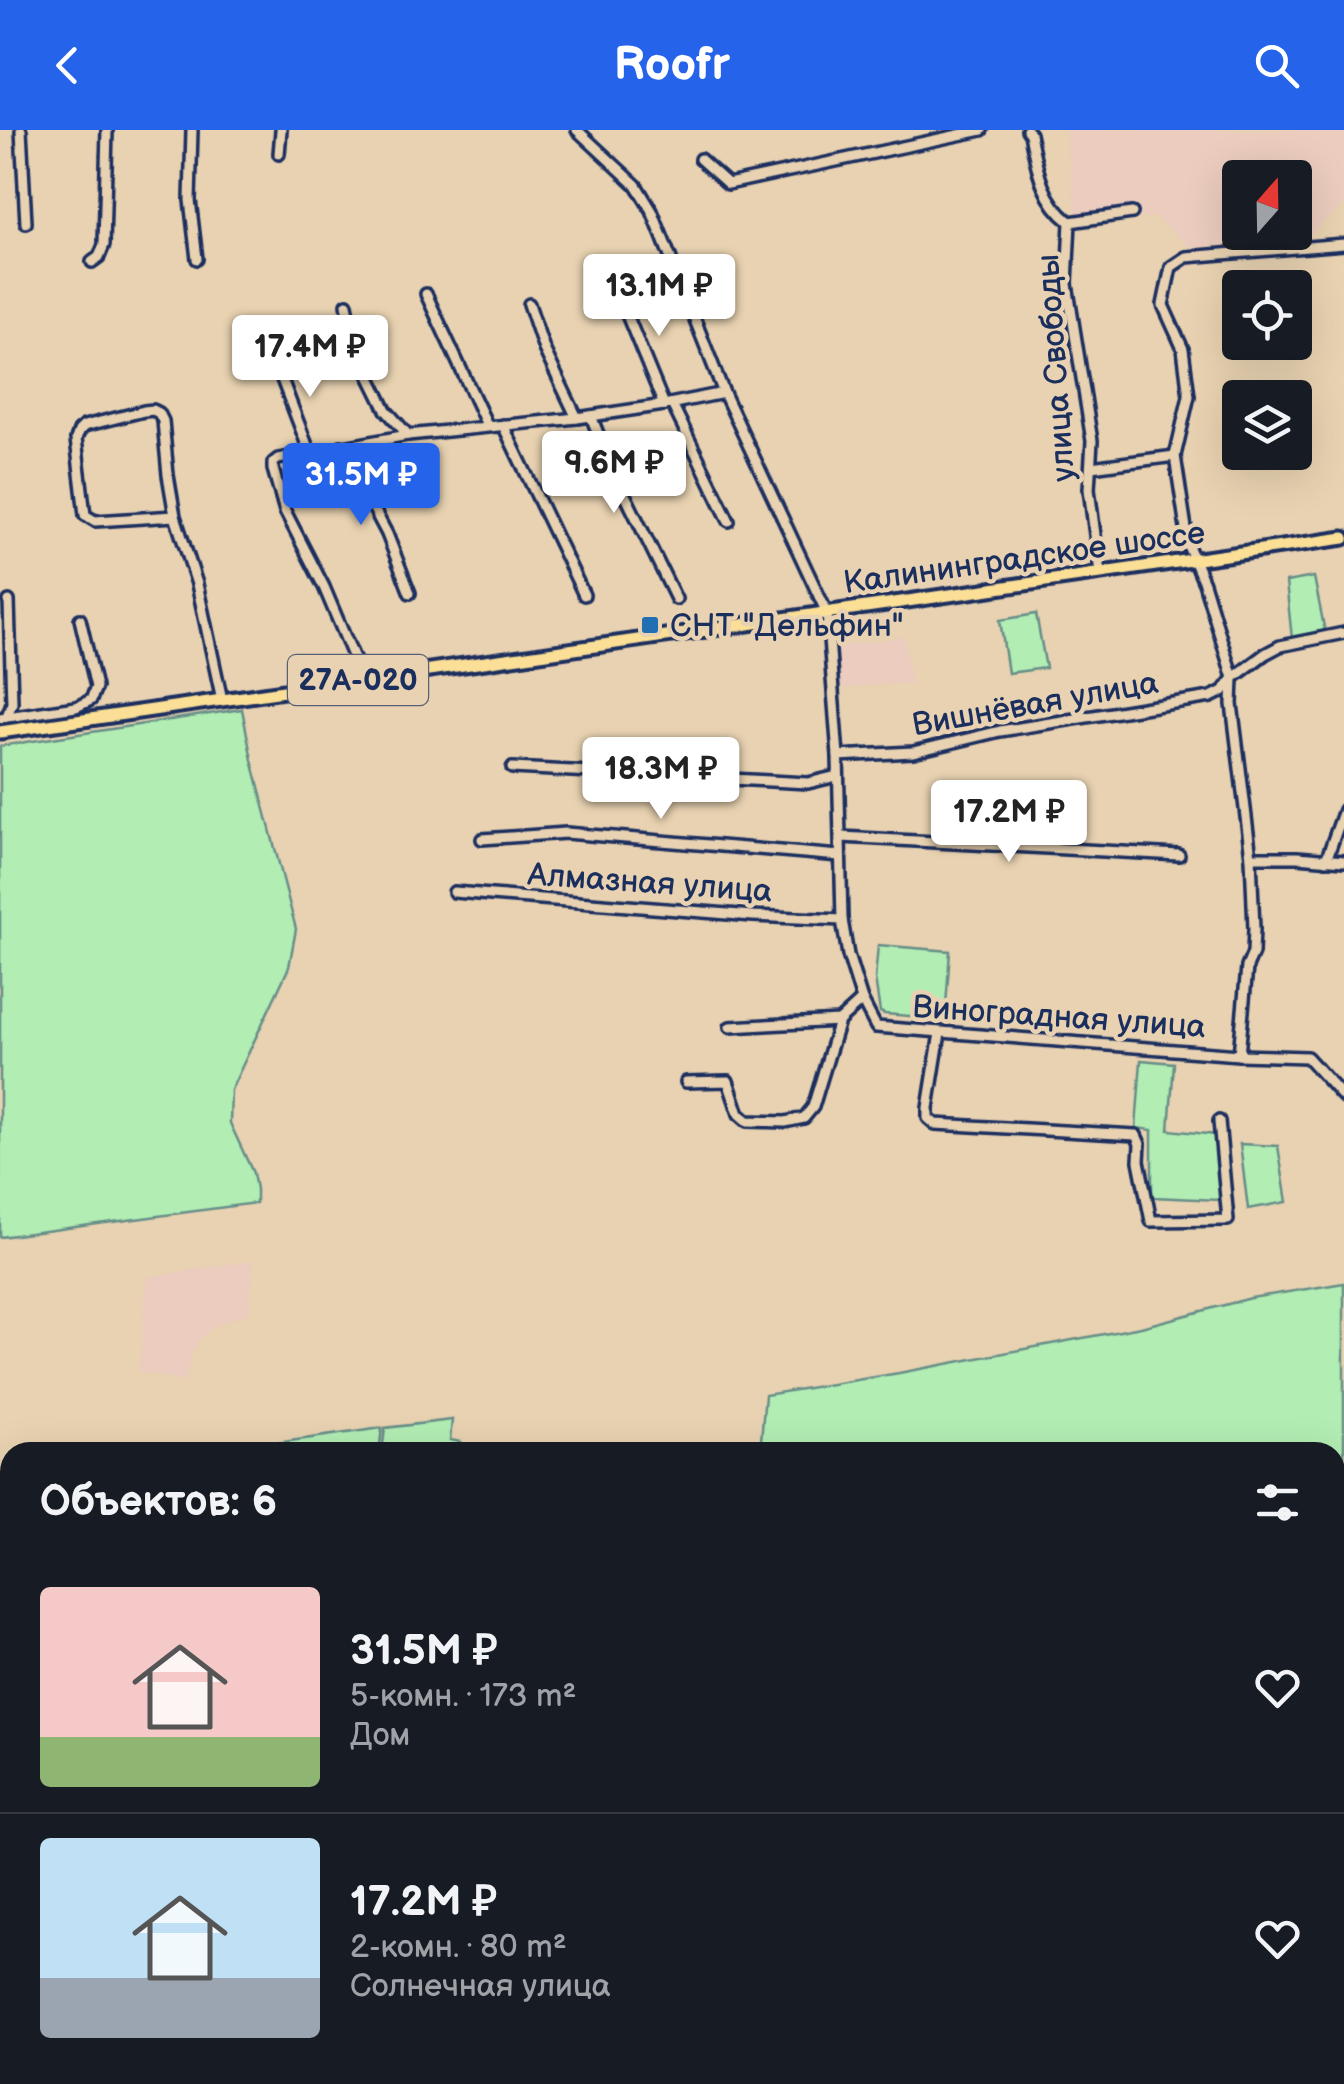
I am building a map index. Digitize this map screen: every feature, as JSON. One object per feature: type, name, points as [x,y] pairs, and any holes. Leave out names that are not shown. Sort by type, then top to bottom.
[{"type":"main road","name":"Калининградское шоссе","points":[[0,732],[1344,538]]},
{"type":"street","points":[[21,130],[26,223]]},
{"type":"street","points":[[92,262],[104,245],[107,130]]},
{"type":"street","points":[[192,130],[190,200],[197,259]]},
{"type":"street","points":[[279,154],[280,130]]},
{"type":"street","points":[[577,130],[636,185],[652,212],[724,394],[827,614],[838,756],[842,920],[862,1000],[839,1021],[814,1107],[804,1118],[747,1121],[739,1114],[728,1081],[686,1082]]},
{"type":"street","points":[[700,159],[728,184],[982,130]]},
{"type":"street","points":[[1027,130],[1053,210],[1070,222]]},
{"type":"street","name":"улица Свободы","points":[[1100,573],[1089,489],[1092,441],[1067,284],[1070,222],[1132,213]]},
{"type":"street","points":[[1239,1055],[1254,929],[1251,857],[1232,704],[1233,678],[1189,548],[1175,456],[1190,396],[1184,349],[1163,305],[1171,267],[1186,257],[1344,244]]},
{"type":"street","points":[[616,288],[668,404],[730,521]]},
{"type":"street","points":[[426,294],[488,425]]},
{"type":"street","points":[[347,304],[356,348],[386,410],[408,435]]},
{"type":"street","points":[[529,304],[544,349],[576,418]]},
{"type":"street","points":[[281,351],[278,369],[310,452]]},
{"type":"street","points":[[356,664],[324,587],[285,512],[273,469],[278,459],[408,435],[576,418],[724,394]]},
{"type":"street","points":[[176,516],[89,520],[85,515],[76,439],[84,426],[144,410],[159,414],[163,421],[176,516],[197,584],[222,700]]},
{"type":"street","points":[[591,416],[676,599]]},
{"type":"street","points":[[502,424],[584,595]]},
{"type":"street","points":[[341,446],[352,459],[410,593]]},
{"type":"street","points":[[1092,468],[1175,456]]},
{"type":"street","points":[[4,717],[12,703],[9,600]]},
{"type":"street","points":[[4,717],[76,707],[91,700],[96,687],[80,619]]},
{"type":"street","name":"Вишнёвая улица","points":[[838,756],[912,752],[1000,731],[1211,696],[1280,646],[1344,633]]},
{"type":"street","points":[[512,768],[808,783],[837,776]]},
{"type":"street","points":[[1326,860],[1344,810]]},
{"type":"street","points":[[482,839],[566,833],[840,856]]},
{"type":"street","points":[[841,837],[1178,855]]},
{"type":"street","points":[[1251,857],[1344,862]]},
{"type":"street","name":"Алмазная улица","points":[[454,892],[842,920]]},
{"type":"street","name":"Виноградная улица","points":[[862,1000],[876,1026],[1306,1057],[1344,1098]]},
{"type":"street","points":[[730,1027],[839,1021]]},
{"type":"street","points":[[940,1032],[928,1118],[935,1124],[1136,1135],[1151,1221],[1228,1220],[1218,1121]]},
{"type":"shaded area","points":[[1344,130],[1344,204],[1312,232],[1312,160],[1222,160],[1222,245],[1192,248],[1155,217],[1078,224],[1065,131]]},
{"type":"shaded area","points":[[904,636],[911,683],[840,688],[838,647]]},
{"type":"shaded area","points":[[253,1260],[250,1312],[214,1327],[201,1338],[193,1351],[185,1382],[139,1372],[147,1277]]},
{"type":"green space","points":[[1314,577],[1325,632],[1292,639],[1286,582]]},
{"type":"green space","points":[[1036,614],[1046,668],[1008,673],[1000,620]]},
{"type":"green space","points":[[242,709],[296,929],[289,967],[231,1090],[230,1123],[253,1173],[256,1203],[0,1237],[0,746]]},
{"type":"green space","points":[[878,945],[950,951],[945,1019],[880,1012],[875,979]]},
{"type":"green space","points":[[1141,1060],[1174,1063],[1169,1130],[1216,1135],[1220,1200],[1152,1197],[1152,1130],[1136,1128]]},
{"type":"green space","points":[[1240,1144],[1278,1146],[1287,1202],[1248,1209]]},
{"type":"green space","points":[[1344,1283],[1344,1442],[761,1442],[765,1395],[1141,1327],[1251,1298]]},
{"type":"green space","points":[[452,1420],[450,1440],[461,1442],[383,1442],[385,1428]]},
{"type":"green space","points":[[382,1428],[380,1442],[283,1442]]},
{"type":"place","name":"СНТ \"Дельфин\"","points":[[650,625]]}]
